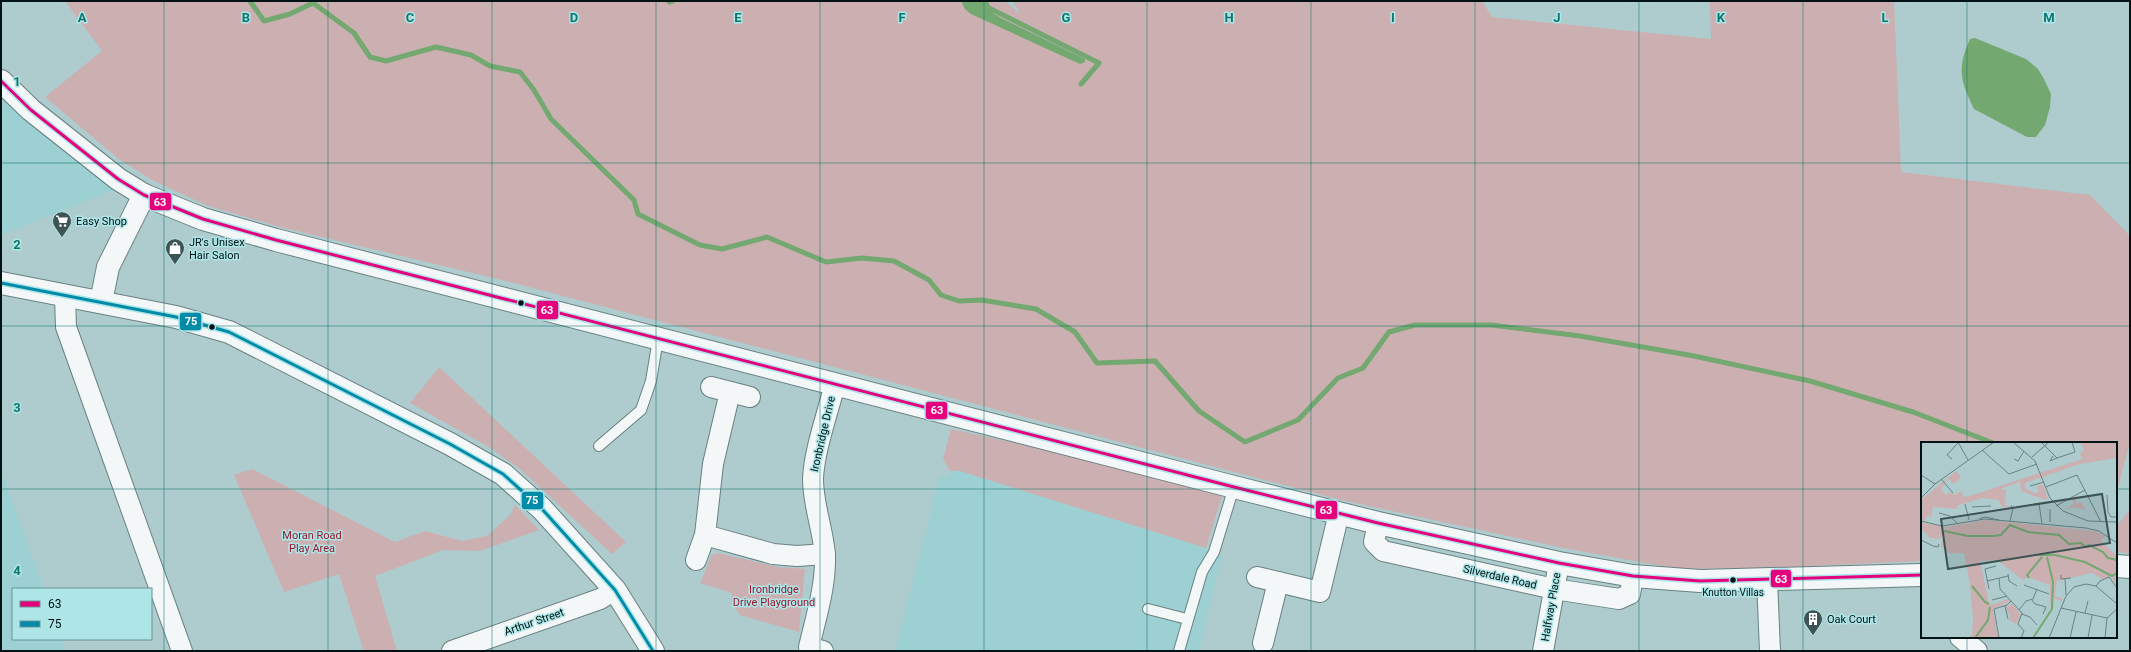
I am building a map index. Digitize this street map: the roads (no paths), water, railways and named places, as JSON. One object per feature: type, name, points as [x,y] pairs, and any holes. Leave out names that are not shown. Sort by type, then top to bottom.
[{"type":"main road","name":"Silverdale Road","points":[[1,81],[32,110],[118,179],[144,195],[203,219],[276,240],[542,307],[658,339],[1339,513],[1376,532],[1559,563],[1632,585],[1700,581],[1921,575]]},
{"type":"main road","points":[[101,302],[108,267],[144,195]]},
{"type":"main road","points":[[1,284],[101,302],[201,323],[229,332],[450,444],[502,474],[542,509],[615,590],[653,651]]},
{"type":"main road","points":[[2117,566],[2130,567]]},
{"type":"street","points":[[66,296],[66,327],[182,651]]},
{"type":"street","name":"Ironbridge Drive","points":[[823,651],[809,647],[823,586],[825,554],[814,496],[813,479],[815,465],[835,384]]},
{"type":"street","points":[[711,387],[750,397]]},
{"type":"street","points":[[696,560],[705,535],[713,464],[730,392]]},
{"type":"street","points":[[1257,577],[1320,592],[1339,513]]},
{"type":"street","name":"Silverdale Road","points":[[1376,532],[1383,551],[1554,589],[1619,599],[1632,585]]},
{"type":"street","points":[[705,535],[773,554],[797,556],[825,554]]},
{"type":"street","name":"Halfway Place","points":[[1543,651],[1559,563]]},
{"type":"street","points":[[1767,580],[1770,651]]},
{"type":"street","points":[[1263,643],[1278,582]]},
{"type":"street","name":"Arthur Street","points":[[452,651],[600,599],[615,590]]},
{"type":"street","points":[[1961,638],[1977,651]]},
{"type":"lane","points":[[599,446],[641,410],[651,381],[658,339]]},
{"type":"lane","points":[[1179,651],[1187,619],[1202,572],[1214,552],[1234,487]]},
{"type":"lane","points":[[1148,609],[1187,619]]},
{"type":"waterway","points":[[250,1],[264,21],[290,14],[313,3],[354,33],[370,57],[386,61],[436,47],[471,55],[490,66],[520,72],[534,90],[551,119],[634,200],[638,214],[700,245],[722,249],[767,237],[826,262],[862,258],[894,261],[929,280],[941,295],[959,301],[982,300],[1036,309],[1075,332],[1097,363],[1155,361],[1199,411],[1245,442],[1298,420],[1338,378],[1363,368],[1389,332],[1415,325],[1491,325],[1580,336],[1694,356],[1810,381],[1913,412],[1990,442]]},
{"type":"waterway","points":[[669,2],[673,1]]},
{"type":"waterway","points":[[975,1],[1099,63],[1081,84]]},
{"type":"place","name":"Easy Shop","points":[[62,238]]},
{"type":"place","name":"JR's Unisex Hair Salon","points":[[175,265]]},
{"type":"place","name":"Knutton Villas","points":[[1733,580]]},
{"type":"place","name":"Oak Court","points":[[1813,636]]},
{"type":"park label","name":"Moran Road Play Area","points":[[312,541]]},
{"type":"park label","name":"Ironbridge Drive Playground","points":[[774,595]]}]
